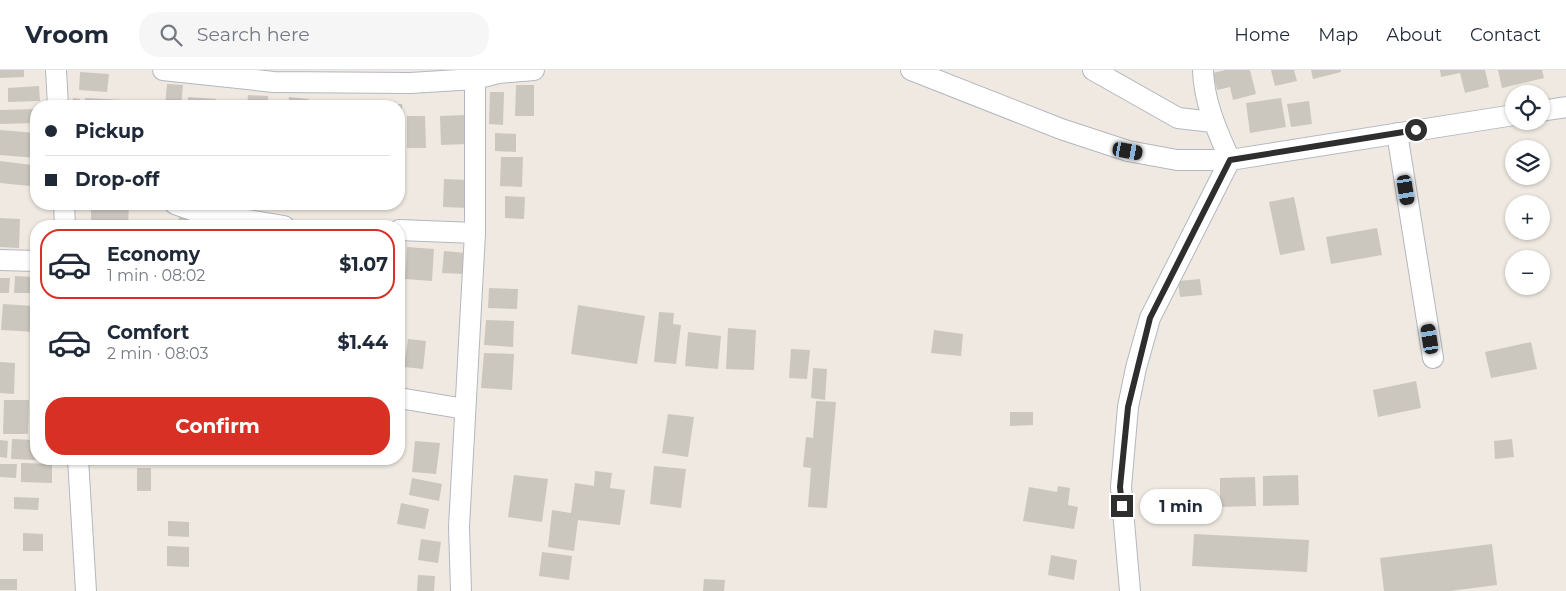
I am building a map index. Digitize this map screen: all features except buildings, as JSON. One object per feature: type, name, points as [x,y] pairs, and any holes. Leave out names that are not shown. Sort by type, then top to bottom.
[{"type":"street","points":[[56,70],[58,100]]},
{"type":"street","points":[[163,70],[274,82],[410,84],[475,79],[498,72],[534,70]]},
{"type":"street","points":[[912,70],[1061,129],[1128,151],[1177,160],[1230,160],[1505,116]]},
{"type":"street","points":[[1093,70],[1178,118],[1213,122]]},
{"type":"street","points":[[1203,70],[1205,95],[1213,122],[1230,160]]},
{"type":"street","points":[[461,591],[460,528],[476,233],[475,79]]},
{"type":"street","points":[[1550,110],[1566,107]]},
{"type":"street","points":[[1397,133],[1433,358]]},
{"type":"street","points":[[1130,591],[1120,487],[1128,407],[1136,368],[1150,318],[1230,160]]},
{"type":"street","points":[[192,210],[247,220]]},
{"type":"street","points":[[405,230],[476,233]]},
{"type":"street","points":[[0,260],[30,261]]},
{"type":"street","points":[[405,399],[465,409]]},
{"type":"street","points":[[78,465],[86,591]]},
{"type":"route","points":[[1122,506],[1120,487],[1128,407],[1136,368],[1150,318],[1230,160],[1416,130]]}]
